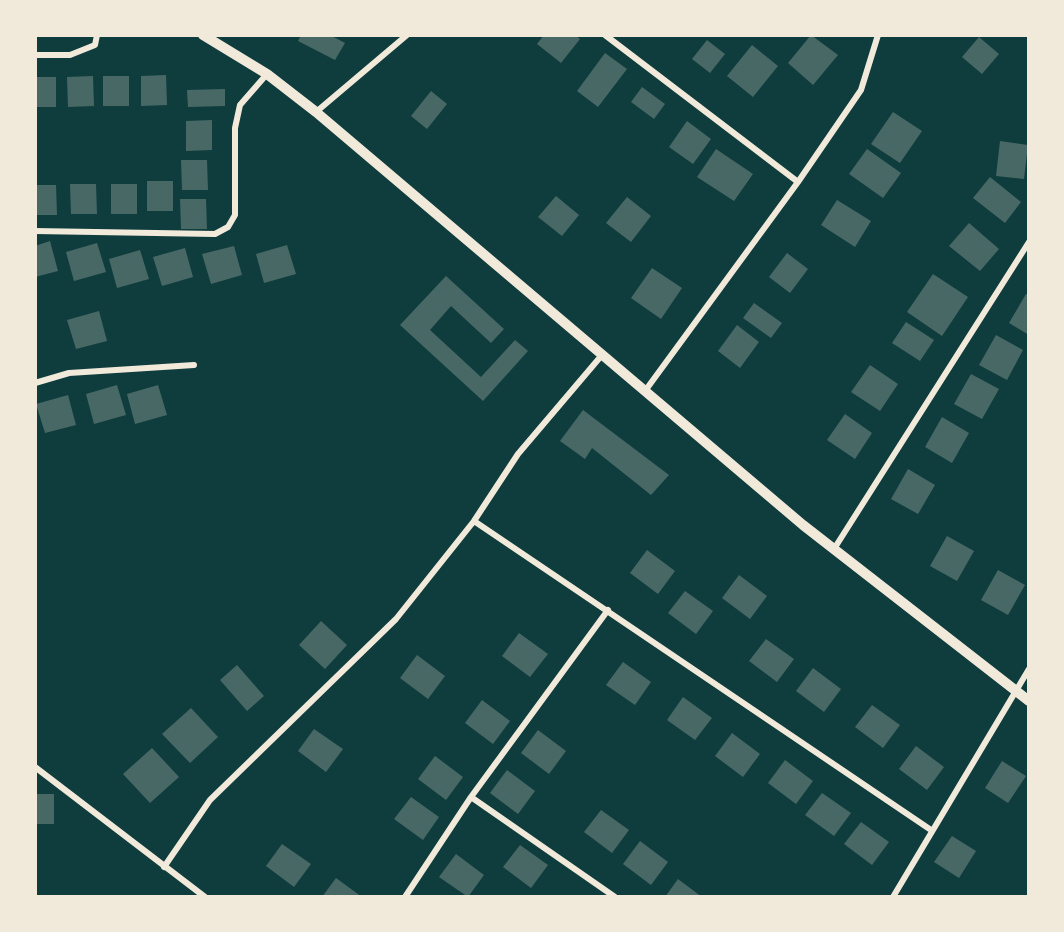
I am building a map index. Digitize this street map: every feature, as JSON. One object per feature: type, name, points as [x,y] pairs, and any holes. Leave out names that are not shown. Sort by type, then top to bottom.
[{"type":"main road","points":[[203,35],[267,74],[316,112],[834,549],[1029,701]]},
{"type":"street","points":[[35,55],[69,55],[95,45],[97,35]]},
{"type":"street","points":[[316,112],[407,35]]},
{"type":"street","points":[[605,35],[798,182]]},
{"type":"street","points":[[645,391],[798,182],[861,90],[878,35]]},
{"type":"street","points":[[35,231],[215,233],[228,227],[235,215],[240,105],[267,74]]},
{"type":"street","points":[[834,549],[1029,242]]},
{"type":"street","points":[[164,867],[211,800],[397,619],[474,521],[518,454],[602,355]]},
{"type":"street","points":[[35,383],[69,373],[194,365]]},
{"type":"street","points":[[474,521],[932,830]]},
{"type":"street","points":[[405,897],[471,797],[608,610]]},
{"type":"street","points":[[893,897],[1029,669]]},
{"type":"street","points":[[35,767],[205,897]]},
{"type":"street","points":[[471,797],[615,897]]},
{"type":"building","points":[[301,35],[330,35],[345,43],[335,60],[298,41]]},
{"type":"building","points":[[544,35],[575,35],[580,39],[561,63],[537,44]]},
{"type":"building","points":[[811,35],[838,55],[813,85],[788,63]]},
{"type":"building","points":[[979,37],[999,54],[982,74],[962,57]]},
{"type":"building","points":[[707,40],[725,54],[710,73],[692,59]]},
{"type":"building","points":[[752,45],[778,66],[753,97],[727,76]]},
{"type":"building","points":[[605,53],[627,69],[598,107],[577,91]]},
{"type":"building","points":[[166,75],[167,105],[141,106],[141,76]]},
{"type":"building","points":[[93,76],[94,106],[68,107],[67,77]]},
{"type":"building","points":[[103,76],[129,76],[129,106],[103,106]]},
{"type":"building","points":[[35,77],[56,77],[56,107],[35,107]]},
{"type":"building","points":[[642,87],[665,104],[654,119],[631,102]]},
{"type":"building","points":[[225,89],[225,106],[188,107],[187,90]]},
{"type":"building","points":[[431,91],[447,104],[427,129],[411,116]]},
{"type":"building","points":[[893,112],[922,131],[900,163],[871,144]]},
{"type":"building","points":[[212,120],[212,150],[186,151],[186,121]]},
{"type":"building","points":[[687,121],[711,139],[693,164],[669,147]]},
{"type":"building","points":[[1000,141],[1028,145],[1024,179],[996,176]]},
{"type":"building","points":[[716,149],[753,174],[734,201],[697,177]]},
{"type":"building","points":[[867,149],[901,173],[883,198],[849,174]]},
{"type":"building","points":[[181,160],[207,160],[208,190],[182,190]]},
{"type":"building","points":[[990,177],[1021,202],[1005,223],[973,198]]},
{"type":"building","points":[[147,181],[173,181],[173,211],[147,211]]},
{"type":"building","points":[[70,184],[96,184],[97,214],[71,214]]},
{"type":"building","points":[[111,184],[137,184],[137,214],[111,214]]},
{"type":"building","points":[[35,185],[56,185],[57,215],[35,215]]},
{"type":"building","points":[[556,196],[579,215],[562,236],[538,217]]},
{"type":"building","points":[[627,197],[651,216],[631,242],[606,223]]},
{"type":"building","points":[[180,199],[206,199],[207,229],[181,229]]},
{"type":"building","points":[[837,200],[871,221],[855,247],[821,225]]},
{"type":"building","points":[[969,223],[999,249],[980,271],[949,246]]},
{"type":"building","points":[[50,241],[58,271],[35,277],[35,246]]},
{"type":"building","points":[[97,243],[106,272],[74,281],[66,252]]},
{"type":"building","points":[[287,245],[296,274],[264,283],[256,254]]},
{"type":"building","points":[[234,246],[242,275],[211,284],[202,254]]},
{"type":"building","points":[[185,248],[193,277],[162,286],[153,257]]},
{"type":"building","points":[[140,250],[149,279],[117,288],[109,259]]},
{"type":"building","points":[[787,253],[808,269],[790,293],[769,277]]},
{"type":"building","points":[[652,268],[682,288],[661,319],[631,298]]},
{"type":"building","points":[[933,274],[968,297],[942,336],[907,312]]},
{"type":"building","points":[[446,276],[504,329],[491,343],[451,306],[430,330],[481,377],[515,340],[528,351],[483,401],[400,325]]},
{"type":"building","points":[[1026,294],[1029,295],[1029,335],[1009,323]]},
{"type":"building","points":[[754,303],[782,323],[771,338],[743,318]]},
{"type":"building","points":[[99,311],[107,341],[76,349],[67,320]]},
{"type":"building","points":[[906,322],[934,340],[920,361],[892,343]]},
{"type":"building","points":[[737,325],[759,342],[740,368],[718,351]]},
{"type":"building","points":[[996,335],[1023,350],[1007,380],[979,365]]},
{"type":"building","points":[[870,365],[898,384],[880,411],[851,392]]},
{"type":"building","points":[[971,374],[999,389],[982,419],[954,404]]},
{"type":"building","points":[[117,385],[126,415],[94,424],[86,394]]},
{"type":"building","points":[[158,385],[167,415],[135,424],[127,394]]},
{"type":"building","points":[[68,395],[76,425],[45,433],[36,404]]},
{"type":"building","points":[[583,410],[669,475],[651,495],[592,448],[585,459],[560,441]]},
{"type":"building","points":[[845,414],[872,433],[855,459],[827,440]]},
{"type":"building","points":[[942,417],[969,433],[952,463],[925,447]]},
{"type":"building","points":[[908,469],[935,485],[918,514],[891,499]]},
{"type":"building","points":[[947,536],[974,551],[957,581],[930,566]]},
{"type":"building","points":[[647,550],[675,571],[658,594],[630,573]]},
{"type":"building","points":[[998,570],[1025,585],[1008,615],[981,600]]},
{"type":"building","points":[[739,575],[767,596],[750,619],[722,598]]},
{"type":"building","points":[[685,591],[713,611],[696,634],[668,613]]},
{"type":"building","points":[[321,621],[347,645],[325,669],[299,645]]},
{"type":"building","points":[[519,633],[548,654],[530,677],[502,656]]},
{"type":"building","points":[[766,639],[794,659],[777,682],[749,661]]},
{"type":"building","points":[[417,655],[445,676],[428,699],[400,678]]},
{"type":"building","points":[[623,662],[651,682],[635,705],[606,685]]},
{"type":"building","points":[[237,665],[264,696],[247,711],[220,680]]},
{"type":"building","points":[[813,668],[841,689],[824,712],[796,691]]},
{"type":"building","points":[[683,697],[712,718],[695,740],[667,720]]},
{"type":"building","points":[[482,700],[510,721],[493,744],[465,723]]},
{"type":"building","points":[[872,705],[900,725],[883,748],[855,727]]},
{"type":"building","points":[[191,708],[218,737],[190,763],[162,734]]},
{"type":"building","points":[[314,729],[343,749],[326,772],[298,751]]},
{"type":"building","points":[[538,730],[566,751],[549,774],[521,753]]},
{"type":"building","points":[[732,733],[760,754],[743,777],[715,756]]},
{"type":"building","points":[[916,746],[944,767],[927,790],[899,769]]},
{"type":"building","points":[[152,748],[179,777],[150,803],[123,774]]},
{"type":"building","points":[[435,756],[463,777],[446,800],[418,779]]},
{"type":"building","points":[[785,760],[813,781],[796,804],[768,783]]},
{"type":"building","points":[[1002,761],[1026,776],[1008,803],[985,788]]},
{"type":"building","points":[[507,770],[535,791],[518,814],[490,793]]},
{"type":"building","points":[[822,793],[851,813],[834,836],[805,815]]},
{"type":"building","points":[[35,794],[54,794],[54,824],[35,824]]},
{"type":"building","points":[[411,797],[439,817],[423,840],[394,819]]},
{"type":"building","points":[[601,810],[629,830],[612,853],[584,832]]},
{"type":"building","points":[[861,822],[889,842],[872,865],[844,844]]},
{"type":"building","points":[[952,836],[976,851],[959,878],[934,862]]},
{"type":"building","points":[[640,841],[668,862],[651,885],[623,864]]},
{"type":"building","points":[[282,844],[311,864],[294,887],[266,866]]},
{"type":"building","points":[[520,845],[548,865],[531,888],[503,867]]},
{"type":"building","points":[[456,854],[484,875],[468,897],[439,877]]},
{"type":"building","points":[[336,878],[362,897],[322,897]]},
{"type":"building","points":[[678,879],[702,897],[665,897]]}]
